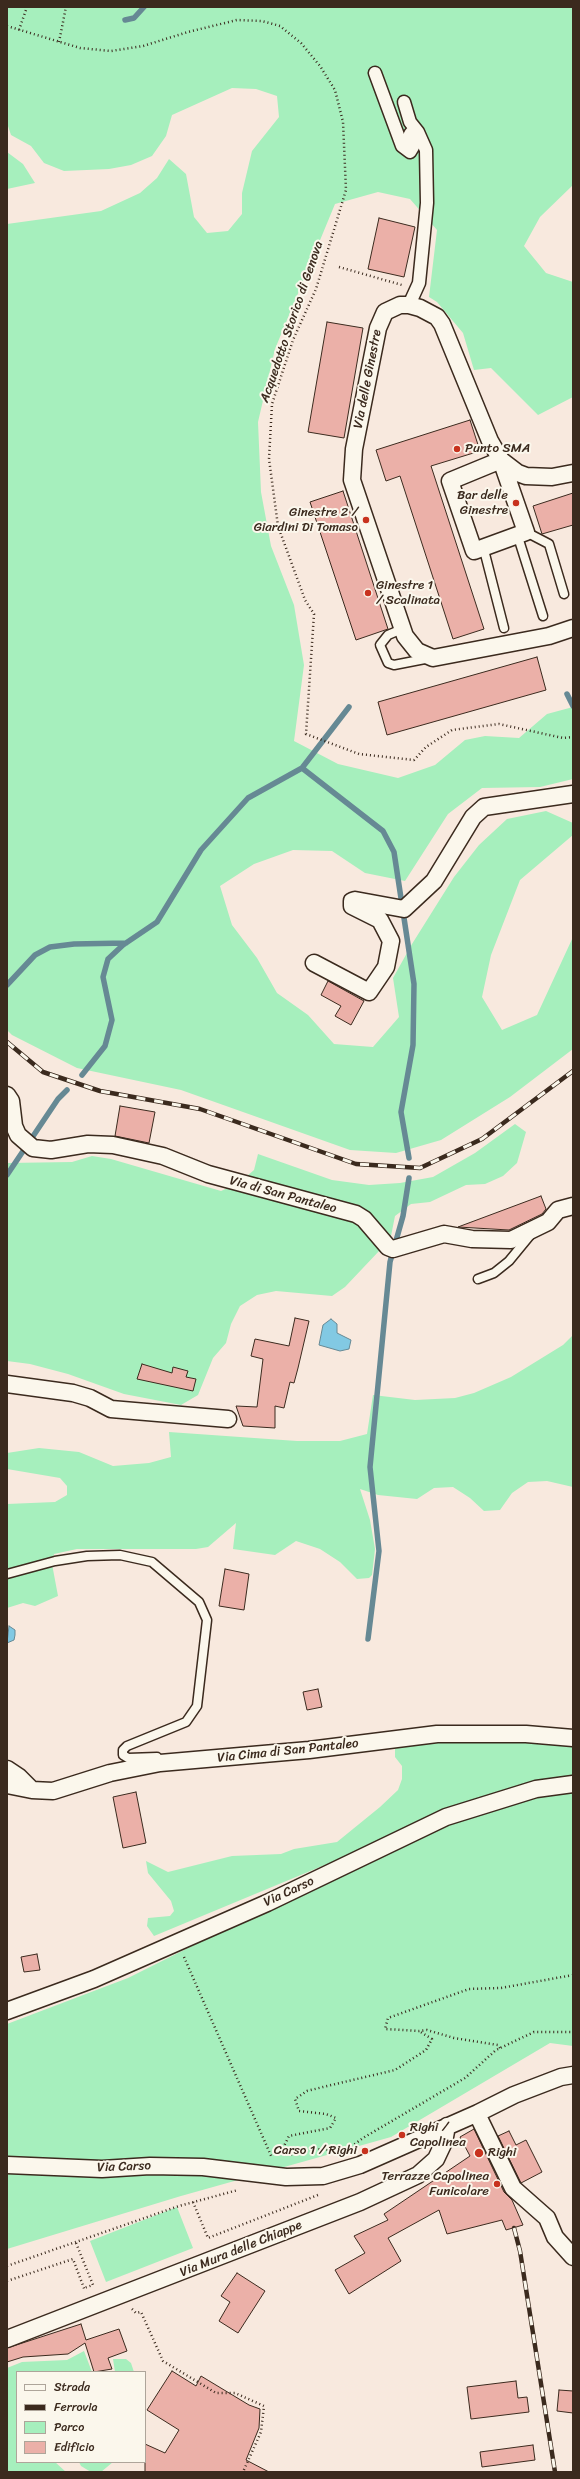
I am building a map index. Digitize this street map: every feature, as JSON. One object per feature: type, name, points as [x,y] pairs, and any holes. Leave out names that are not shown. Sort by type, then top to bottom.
[{"type":"street","points":[[375,73],[402,146],[410,152],[413,147],[410,134],[415,128]]},
{"type":"street","points":[[404,102],[410,122],[415,128],[426,150],[427,203],[416,289],[410,305],[430,313],[442,324],[490,441],[501,460],[522,534],[484,550],[474,552],[450,480],[501,460]]},
{"type":"street","name":"Via delle Ginestre","points":[[410,305],[400,306],[385,312],[379,323],[354,449],[352,480],[402,629],[417,651],[433,658]]},
{"type":"street","points":[[501,460],[518,473],[526,476],[552,477],[573,473]]},
{"type":"street","points":[[433,658],[549,636],[573,628]]},
{"type":"street","points":[[314,963],[369,992],[386,967],[391,941],[380,920],[352,906],[352,901],[355,900],[404,909],[434,881],[472,817],[484,807],[573,794]]},
{"type":"street","name":"Via di San Pantaleo","points":[[7,1094],[11,1101],[14,1126],[18,1135],[33,1148],[51,1150],[88,1144],[113,1145],[163,1156],[208,1174],[356,1214],[364,1218],[388,1247],[393,1249],[444,1234],[472,1239],[511,1240],[548,1222],[558,1210],[573,1206]]},
{"type":"street","points":[[7,1384],[90,1398],[110,1409],[228,1419]]},
{"type":"street","name":"Via Cima di San Pantaleo","points":[[7,1785],[32,1790],[53,1791],[129,1768],[437,1734],[526,1734],[573,1738]]},
{"type":"street","points":[[7,1769],[19,1777],[32,1790]]},
{"type":"street","name":"Via Carso","points":[[7,2011],[94,1979],[178,1942],[267,1902],[446,1817],[536,1789],[573,1784]]},
{"type":"street","name":"Via Carso","points":[[7,2165],[102,2169],[150,2166],[203,2168],[280,2176],[323,2176],[360,2165],[476,2114],[514,2095],[560,2077],[573,2075]]},
{"type":"street","points":[[476,2114],[513,2188],[546,2218],[555,2237],[573,2257]]},
{"type":"street","name":"Via Mura delle Chiappe","points":[[7,2339],[360,2202],[418,2175],[436,2159],[444,2142],[447,2126]]},
{"type":"lane","points":[[522,534],[549,544],[564,594]]},
{"type":"lane","points":[[522,534],[542,616]]},
{"type":"lane","points":[[484,550],[504,628]]},
{"type":"lane","points":[[402,629],[388,635],[380,646],[388,662],[394,665],[433,658]]},
{"type":"lane","points":[[478,1279],[494,1273],[509,1262],[534,1229]]},
{"type":"lane","points":[[7,1574],[61,1560],[87,1556],[120,1555],[152,1562],[199,1602],[207,1620],[197,1706],[186,1722],[127,1746],[123,1750],[123,1755],[128,1758],[198,1754],[205,1760]]},
{"type":"path","points":[[19,30],[27,7]]},
{"type":"path","points":[[59,42],[66,7]]},
{"type":"path","name":"Acquedotto Storico di Genova","points":[[8,26],[80,48],[111,51],[143,46],[188,32],[237,20],[262,21],[280,26],[301,43],[320,66],[335,90],[344,122],[346,190],[316,289],[294,340],[272,404],[269,459],[278,526],[305,600],[314,614],[306,734],[359,754],[414,760],[426,747],[452,730],[499,724],[563,738],[573,738]]},
{"type":"path","points":[[339,267],[416,289]]},
{"type":"path","points":[[178,1942],[280,2176]]},
{"type":"path","points":[[500,2048],[498,2045],[454,2038],[427,2030],[385,2029],[388,2018],[469,1989],[501,1988],[573,1975]]},
{"type":"path","points":[[323,2176],[341,2157],[333,2150],[316,2149],[289,2155],[283,2148],[289,2136],[330,2128],[336,2118],[326,2114],[299,2111],[295,2099],[307,2091],[323,2086],[395,2070],[426,2050],[432,2039],[419,2031]]},
{"type":"path","points":[[345,2153],[363,2138],[465,2078],[500,2048],[534,2032],[573,2032]]},
{"type":"path","points":[[7,2266],[193,2202],[208,2238],[325,2192]]},
{"type":"path","points":[[76,2243],[92,2285],[84,2288]]},
{"type":"path","points":[[7,2281],[73,2258],[86,2294]]},
{"type":"path","points":[[136,2313],[141,2312],[163,2361],[216,2393],[236,2393],[264,2406],[261,2432],[243,2472]]},
{"type":"green space","points":[[7,7],[573,7],[573,185],[540,217],[524,246],[546,273],[573,282],[573,397],[538,415],[491,368],[474,370],[463,333],[437,302],[429,297],[437,230],[410,199],[378,192],[335,204],[275,349],[258,422],[261,492],[271,546],[294,605],[304,665],[294,741],[338,764],[398,778],[435,765],[465,740],[485,736],[519,738],[547,714],[573,707],[573,779],[540,787],[482,788],[448,814],[405,881],[365,873],[332,851],[293,850],[254,864],[220,886],[232,925],[257,958],[277,993],[308,1015],[334,1044],[373,1047],[399,1017],[393,978],[412,944],[454,877],[479,845],[507,819],[546,811],[573,823],[573,835],[520,880],[491,955],[482,997],[502,1030],[537,1015],[573,937],[573,1049],[510,1097],[441,1140],[396,1153],[350,1150],[181,1090],[77,1068],[12,1035],[7,1030],[7,224],[101,211],[140,193],[157,178],[169,159],[186,174],[194,217],[207,233],[228,231],[242,214],[242,193],[252,151],[279,117],[277,96],[256,89],[232,88],[172,115],[166,136],[152,156],[131,165],[109,169],[64,171],[44,163],[31,146],[11,135],[7,123]]},
{"type":"green space","points":[[7,152],[23,164],[35,183],[7,189]]},
{"type":"green space","points":[[515,1124],[526,1132],[517,1163],[503,1176],[485,1184],[466,1185],[430,1202],[411,1204],[395,1216],[391,1236],[380,1250],[345,1287],[332,1296],[276,1291],[257,1295],[240,1306],[231,1324],[226,1343],[213,1358],[198,1395],[181,1405],[124,1394],[68,1374],[30,1364],[7,1361],[7,1163],[72,1162],[92,1156],[111,1159],[221,1191],[239,1183],[254,1170],[258,1154],[332,1180],[369,1185],[400,1183],[433,1177],[475,1153]]},
{"type":"green space","points":[[573,1335],[573,1487],[547,1481],[528,1482],[512,1493],[500,1510],[484,1511],[470,1498],[453,1487],[434,1488],[417,1499],[378,1495],[360,1489],[370,1520],[375,1549],[372,1575],[369,1578],[357,1579],[340,1562],[320,1549],[296,1541],[275,1555],[233,1549],[236,1523],[208,1547],[196,1549],[77,1549],[54,1554],[52,1564],[58,1596],[35,1606],[23,1603],[7,1608],[7,1504],[55,1502],[67,1495],[67,1486],[60,1478],[7,1469],[7,1453],[39,1448],[79,1452],[113,1466],[149,1463],[171,1457],[169,1432],[297,1441],[340,1441],[367,1434],[373,1395],[415,1400],[455,1398],[474,1393],[511,1377],[563,1345]]},
{"type":"green space","points":[[527,1741],[573,1745],[573,2046],[550,2043],[391,2137],[181,2196],[7,2249],[7,2024],[128,1978],[356,1864],[351,1856],[332,1862],[154,1936],[147,1926],[148,1918],[170,1916],[174,1911],[171,1901],[148,1873],[146,1861],[168,1872],[232,1856],[281,1854],[294,1849],[337,1842],[380,1807],[398,1790],[402,1779],[402,1766],[395,1757],[395,1744]]},
{"type":"green space","points":[[177,2207],[193,2248],[106,2282],[90,2241]]},
{"type":"green space","points":[[84,2351],[92,2371],[16,2371],[16,2463],[56,2463],[66,2472],[7,2472],[7,2368],[22,2362],[67,2360]]},
{"type":"green space","points":[[113,2359],[126,2359],[131,2363],[134,2371],[115,2371]]},
{"type":"green space","points":[[80,2463],[112,2463],[101,2472],[91,2472],[81,2466]]},
{"type":"water","points":[[331,1319],[337,1324],[337,1333],[351,1340],[349,1349],[340,1351],[319,1345],[323,1325]]},
{"type":"water","points":[[9,1626],[15,1630],[15,1635],[14,1640],[7,1643]]},
{"type":"building","points":[[379,218],[415,227],[404,277],[368,269]]},
{"type":"building","points":[[327,322],[363,328],[344,438],[308,432]]},
{"type":"building","points":[[470,420],[480,451],[431,466],[484,629],[453,639],[400,476],[386,481],[376,450]]},
{"type":"building","points":[[343,491],[388,629],[356,640],[310,502]]},
{"type":"building","points":[[573,493],[573,525],[542,534],[533,506]]},
{"type":"building","points":[[537,657],[546,690],[387,735],[378,702]]},
{"type":"building","points":[[328,981],[364,1001],[351,1025],[335,1016],[341,1006],[321,995]]},
{"type":"building","points":[[120,1106],[155,1112],[149,1143],[115,1136]]},
{"type":"building","points":[[541,1196],[546,1209],[542,1214],[509,1230],[458,1227]]},
{"type":"building","points":[[295,1318],[309,1321],[294,1383],[290,1382],[284,1408],[275,1406],[275,1428],[243,1426],[236,1406],[257,1407],[263,1359],[251,1356],[255,1339],[289,1346]]},
{"type":"building","points":[[142,1364],[172,1373],[173,1367],[188,1371],[186,1377],[196,1379],[193,1391],[137,1379]]},
{"type":"building","points":[[225,1569],[249,1574],[244,1610],[219,1606]]},
{"type":"building","points":[[318,1689],[322,1707],[307,1710],[303,1692]]},
{"type":"building","points":[[136,1792],[146,1843],[123,1848],[113,1797]]},
{"type":"building","points":[[37,1954],[40,1970],[24,1972],[21,1957]]},
{"type":"building","points":[[474,2129],[504,2192],[512,2200],[523,2225],[506,2230],[502,2220],[447,2234],[439,2210],[388,2238],[401,2261],[349,2294],[335,2270],[365,2253],[354,2236],[388,2220],[384,2214],[470,2156],[460,2137]]},
{"type":"building","points":[[509,2131],[516,2145],[526,2140],[542,2172],[521,2183],[498,2136]]},
{"type":"building","points":[[237,2273],[265,2291],[238,2333],[219,2321],[230,2302],[221,2296]]},
{"type":"building","points":[[81,2324],[86,2340],[119,2329],[127,2351],[108,2358],[112,2369],[94,2371],[85,2343],[68,2354],[23,2357],[7,2362],[7,2348]]},
{"type":"building","points":[[172,2371],[196,2386],[201,2376],[249,2405],[260,2409],[259,2428],[246,2460],[269,2472],[145,2472],[146,2444],[165,2453],[179,2430],[147,2410]]},
{"type":"building","points":[[516,2381],[518,2398],[527,2397],[529,2412],[471,2419],[467,2387]]},
{"type":"building","points":[[559,2390],[573,2391],[573,2413],[557,2411]]},
{"type":"building","points":[[533,2445],[535,2460],[482,2467],[480,2452]]},
{"type":"waterway","points":[[125,20],[134,18],[144,7]]},
{"type":"waterway","points":[[567,694],[573,706]]},
{"type":"waterway","points":[[82,1075],[105,1046],[112,1020],[103,977],[108,959],[123,945],[157,922],[201,850],[248,798],[302,768],[349,707]]},
{"type":"waterway","points":[[302,768],[383,831],[394,852],[414,984],[413,1045],[401,1112],[409,1158]]},
{"type":"waterway","points":[[7,985],[35,955],[50,947],[74,944],[126,943]]},
{"type":"waterway","points":[[7,1175],[58,1099],[67,1090]]},
{"type":"waterway","points":[[368,1639],[379,1551],[370,1467],[390,1262],[403,1216],[409,1178]]},
{"type":"railway","points":[[7,1042],[43,1072],[100,1091],[200,1109],[356,1164],[420,1168],[482,1139],[573,1071]]},
{"type":"railway","points":[[514,2228],[520,2251],[555,2472]]},
{"type":"place","name":"Punto SMA","points":[[457,449]]},
{"type":"place","name":"Bar delle Ginestre","points":[[516,503]]},
{"type":"place","name":"Ginestre 2 / Giardini Di Tomaso","points":[[366,520]]},
{"type":"place","name":"Ginestre 1 / Scalinata","points":[[368,593]]},
{"type":"place","name":"Righi / Capolinea","points":[[402,2135]]},
{"type":"place","name":"Carso 1 / Righi","points":[[365,2151]]},
{"type":"place","name":"Righi","points":[[479,2153]]},
{"type":"place","name":"Terrazze Capolinea Funicolare","points":[[497,2184]]}]
